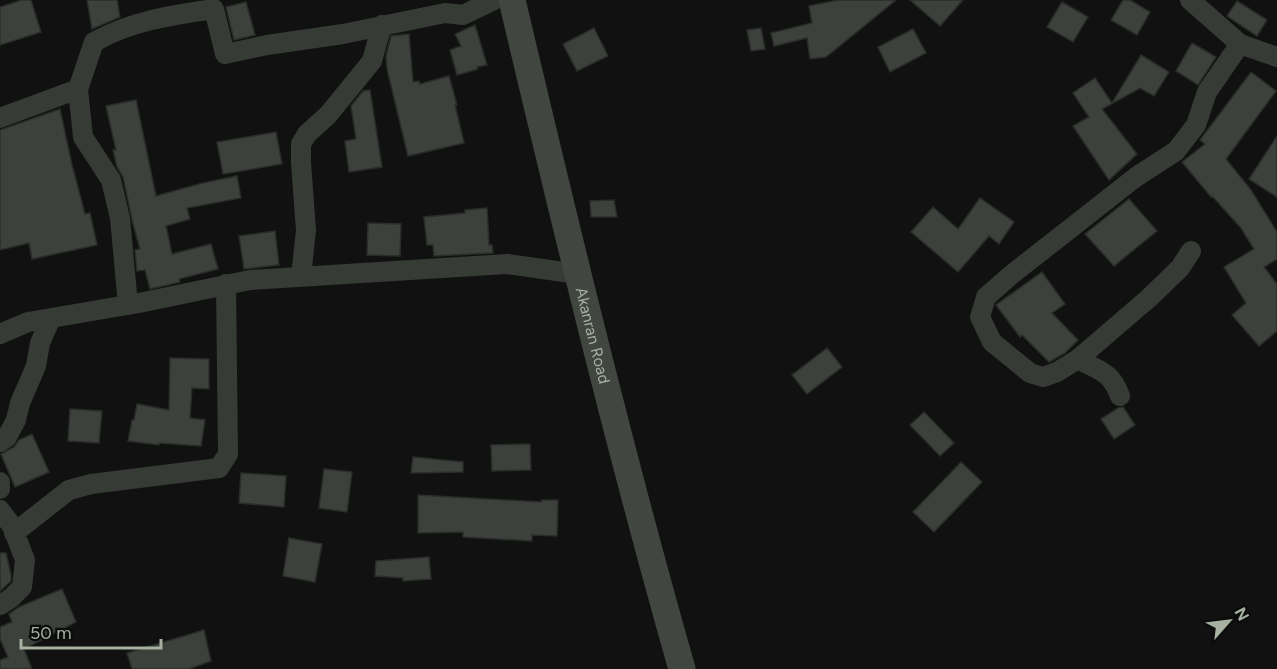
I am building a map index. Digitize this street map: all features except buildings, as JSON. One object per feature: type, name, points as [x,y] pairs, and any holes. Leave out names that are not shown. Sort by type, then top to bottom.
[{"type":"main road","name":"Akanran Road","points":[[512,0],[562,213],[653,566],[682,669]]},
{"type":"street","points":[[128,305],[120,218],[111,180],[83,137],[78,89],[94,42],[111,32],[161,17],[214,9],[225,54],[267,45],[343,34],[445,13],[463,15],[494,0]]},
{"type":"street","points":[[1190,0],[1240,44],[1277,57]]},
{"type":"street","points":[[301,277],[306,230],[301,164],[302,144],[307,134],[328,115],[372,61],[382,25]]},
{"type":"street","points":[[1191,251],[1180,268],[1078,359],[1058,372],[1043,377],[1030,373],[992,342],[980,317],[986,297],[1011,275],[1136,177],[1176,151],[1196,126],[1206,92],[1240,44]]},
{"type":"street","points":[[0,118],[78,89]]},
{"type":"street","points":[[0,334],[28,322],[128,305],[249,280],[507,264],[578,274]]},
{"type":"street","points":[[14,533],[69,490],[91,484],[219,468],[228,454],[226,284]]},
{"type":"street","points":[[0,442],[8,437],[16,420],[20,403],[36,366],[40,343],[51,318]]},
{"type":"street","points":[[1078,359],[1102,370],[1116,386],[1120,396]]},
{"type":"street","points":[[0,482],[0,489]]},
{"type":"street","points":[[0,510],[12,526],[25,560],[22,586],[11,598],[0,605]]}]
